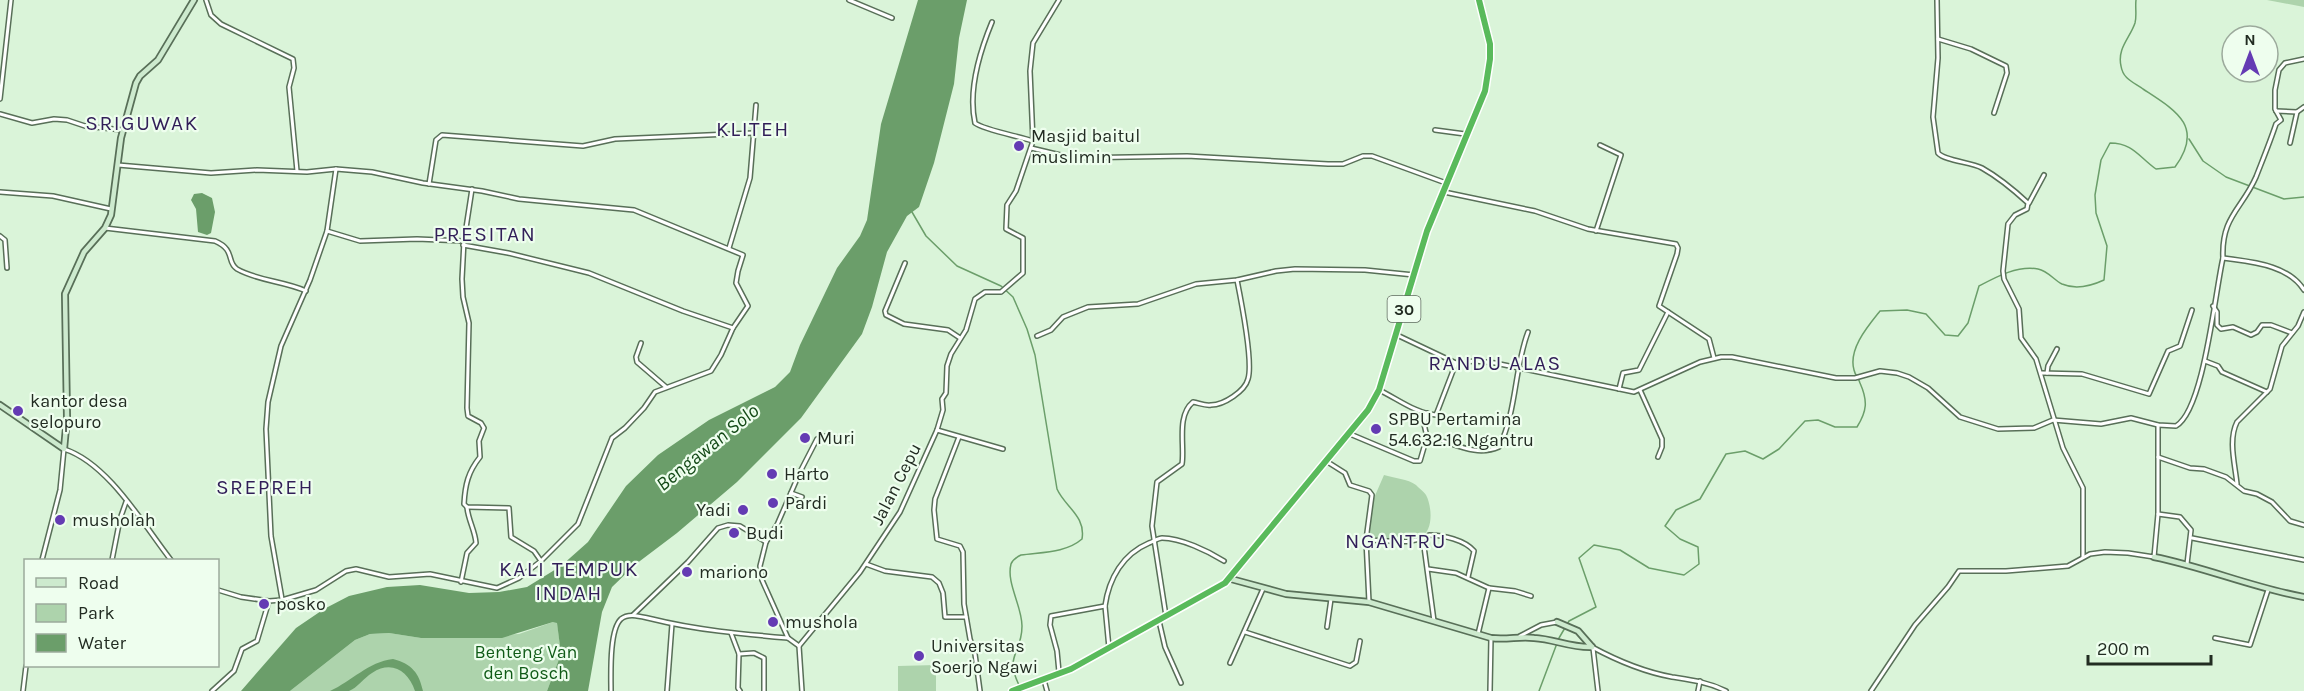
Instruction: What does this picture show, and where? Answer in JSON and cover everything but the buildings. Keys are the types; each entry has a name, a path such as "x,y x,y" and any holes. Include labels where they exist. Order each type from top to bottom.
{"highway":[{"name":"30","path":"1012,691 1059,674 1206,595 1231,579 1368,410 1379,390 1427,231 1485,91 1490,44 1479,0"}],"street":[{"path":"0,99 11,0"},
{"path":"43,559 60,490 67,417 65,294 84,252 105,228 113,210 123,130 131,108 136,83 140,76 158,60 194,0"},
{"path":"206,0 211,15 221,24 293,59 294,68 289,87 297,171"},
{"path":"849,0 892,18"},
{"path":"1059,0 1052,15 1036,37 1032,49 1030,79 1033,141 1031,148 1060,156 1093,159 1187,156 1343,164 1363,156 1372,156 1446,183"},
{"path":"1936,0 1938,58 1933,117 1938,154 1984,169 2028,203"},
{"path":"992,22 982,47 974,95 975,123 985,128 1033,141"},
{"path":"1938,39 1971,49 2006,66 2007,73 1994,113"},
{"path":"1397,335 1456,363 1482,361 1634,392 1687,366 1714,358 1732,357 1836,378 1855,378 1880,370 1909,377 1928,388 1959,417 1998,429 2029,429 2053,420 2101,424 2131,418 2158,425 2176,426 2182,421 2196,394 2205,361 2223,258 2225,229 2267,153 2276,124 2282,120 2276,111 2275,90 2279,70 2285,63 2304,59"},
{"path":"729,248 750,178 756,105"},
{"path":"2276,111 2297,111 2304,107"},
{"path":"2290,143 2297,111"},
{"path":"0,114 32,123 54,119 67,120 85,126 123,130"},
{"path":"1435,130 1466,134"},
{"path":"429,184 436,140 442,135 583,146 615,139 753,133"},
{"path":"1596,231 1621,155 1600,145"},
{"name":"Jalan Cepu","path":"799,646 866,564 903,506 937,430 943,410 942,401 946,393 947,366 951,354 966,330 976,297 987,291 1001,292 1023,273 1023,240 1022,237 1005,229 1006,207 1016,191 1031,148"},
{"path":"118,165 201,172 336,169 372,172 429,184 472,189 529,200 634,210 743,254 736,283 748,304 743,316 733,328 716,364 711,371 652,394 644,408 612,438 578,524 541,561 519,578 497,588 430,574 389,576 351,569 316,590 282,600 268,601 241,597 219,590"},
{"path":"282,600 271,536 266,416 276,361 306,291 327,231 336,169"},
{"path":"2044,175 2027,209 2015,215 2008,224 2003,270 2004,279 2019,309 2021,338 2036,358 2042,373 2053,420 2084,494 2083,557"},
{"path":"461,582 467,553 476,543 475,532 468,518 468,507 464,502 471,469 480,458 480,441 484,428 482,423 470,417 467,412 469,322 462,291 464,243 472,189"},
{"path":"0,192 53,196 113,210"},
{"path":"1442,192 1535,211 1596,231 1657,240 1677,246 1673,269 1659,306 1709,339 1714,358"},
{"path":"105,228 215,241 226,248 232,263 238,269 306,291"},
{"path":"327,231 360,241 417,238 464,243 589,273 683,311 733,328"},
{"path":"0,236 6,243 7,268"},
{"path":"2223,258 2289,273 2304,290"},
{"path":"905,263 885,311 886,315 904,324 948,330 960,338"},
{"path":"1037,336 1051,330 1064,317 1088,307 1131,305 1187,285 1237,280 1295,269 1378,270 1414,275"},
{"path":"1166,616 1152,517 1157,482 1182,464 1182,430 1188,406 1193,402 1211,405 1221,403 1241,391 1248,379 1249,364 1237,280"},
{"path":"2213,306 2217,312 2217,325 2221,329 2233,327 2251,335 2257,332 2262,325 2267,324 2292,333"},
{"path":"2042,373 2082,374 2149,394 2168,351 2178,348 2181,344 2192,310"},
{"path":"1619,389 1623,373 1639,370 1668,312"},
{"path":"2237,484 2234,453 2235,427 2267,393 2272,384 2282,346 2298,326 2304,312"},
{"path":"1427,437 1465,449 1497,448 1503,440 1511,412 1518,368 1528,332"},
{"path":"640,344 636,357 637,362 667,387"},
{"path":"2048,373 2048,366 2057,349"},
{"path":"2205,361 2218,366 2222,372 2267,393"},
{"path":"1379,390 1395,397 1400,403 1434,416 1438,414 1456,363"},
{"path":"1640,390 1662,439 1658,457"},
{"path":"0,405 64,449 98,468 169,559"},
{"path":"1349,433 1418,462 1423,457 1427,437 1424,424 1427,413"},
{"path":"2154,557 2158,514 2158,425"},
{"path":"937,430 1003,449"},
{"path":"795,691 802,691 799,646 788,638 762,580 760,566 766,542 777,525 808,454 819,437 852,440"},
{"path":"959,437 935,499 934,510 938,540 951,542 962,549 966,617 975,654 980,691"},
{"path":"2158,457 2226,477 2244,491 2257,494 2272,502 2290,521 2304,525"},
{"path":"1326,461 1345,473 1350,485 1371,494 1366,540 1369,602"},
{"path":"791,493 802,497"},
{"path":"112,559 120,519 126,502"},
{"path":"468,507 509,508 511,538 528,546 541,561"},
{"path":"2158,514 2180,517 2191,530 2192,538 2187,564"},
{"path":"611,691 612,653 616,628 621,619 633,615 682,568 718,528 728,525 740,526 766,542"},
{"path":"1366,540 1405,542 1434,535 1458,541 1473,548 1474,551 1468,577"},
{"path":"1109,648 1105,606 1107,589 1125,559 1137,548 1163,538 1203,548 1224,561"},
{"path":"2192,538 2304,560"},
{"path":"1424,539 1434,622"},
{"path":"1870,691 1921,617 1959,571 2006,571 2068,566 2083,557 2105,552 2127,553 2187,564 2268,590 2304,597"},
{"path":"866,564 885,571 932,577 939,583 945,617 966,617"},
{"path":"1428,569 1468,577 1489,588 1515,591 1531,596"},
{"path":"1231,579 1263,589 1306,597 1332,597 1369,602 1491,638 1508,640 1540,638 1573,646 1592,647 1650,670 1672,677 1700,681 1726,691"},
{"path":"1478,634 1489,588"},
{"path":"1230,663 1263,589"},
{"path":"2215,638 2250,645 2268,590"},
{"path":"1327,627 1332,597"},
{"path":"212,691 234,671 242,649 257,641 268,601"},
{"path":"1059,674 1057,651 1050,626 1051,616 1105,606"},
{"path":"633,615 672,624 731,633 788,638"},
{"path":"1159,620 1165,647 1181,683"},
{"path":"1517,638 1533,628 1557,622 1581,633 1592,647 1598,691"},
{"path":"667,691 672,624"},
{"path":"1245,632 1350,666 1356,662 1360,640"},
{"path":"731,633 739,654 738,688 740,691"},
{"path":"1490,691 1491,638"},
{"path":"739,654 754,653 764,658 764,691"},
{"path":"23,691 26,667"},
{"path":"1044,680 1047,691"},
{"path":"1698,691 1700,681"}],"green space":[{"path":"2267,0 2304,0 2304,7"},
{"path":"1384,475 1413,483 1426,495 1430,506 1430,524 1425,534 1408,539 1368,538 1374,498"},
{"name":"Benteng Van den Bosch","path":"557,622 561,654 547,691 290,691 355,640 370,634 389,633 421,638 519,634"},
{"path":"936,665 936,691 898,691 898,666"}],"water":[{"name":"Bengawan Solo","path":"918,0 967,0 959,38 954,84 934,163 919,207 907,216 887,252 862,334 801,418 737,482 636,564 612,587 602,612 588,691 547,691 561,654 557,623 553,622 502,638 421,638 389,633 370,634 355,640 290,691 241,691 296,628 349,596 387,587 420,585 469,593 499,592 527,587 561,566 588,542 626,486 658,455 709,420 775,387 790,372 800,345 837,268 860,236 867,220 881,124"},
{"path":"202,193 212,198 215,212 211,233 207,235 198,232 196,209 191,200 194,194"},
{"path":"393,659 414,670 423,691 415,691 404,673 393,668 386,668 372,673 349,691 330,691 368,668"}],"waterway":[{"path":"1539,691 1559,638 1569,621 1596,607 1579,558 1594,545 1620,550 1649,568 1684,575 1699,564 1698,547 1680,539 1665,526 1676,510 1700,499 1726,454 1745,451 1763,459 1779,449 1805,421 1818,420 1835,427 1857,427 1863,416 1865,401 1863,389 1854,370 1854,354 1860,338 1880,311 1907,310 1926,314 1945,335 1958,336 1968,323 1979,286 2007,273 2030,268 2038,269 2062,284 2073,287 2104,280 2107,246 2096,213 2095,195 2101,160 2110,143 2130,148 2156,169 2175,167 2184,153 2187,140 2182,120 2175,112 2129,80 2122,70 2121,54 2135,23 2136,0"},
{"path":"2189,139 2203,161 2226,177 2284,199 2304,197"},
{"path":"912,212 926,236 957,266 1001,286 1013,297 1035,355 1057,489 1081,524 1082,539 1076,544 1053,551 1021,555 1011,564 1012,587 1022,626 1013,661 1019,685"}],"place":[{"name":"Masjid baitul muslimin","path":"1019,146"},
{"name":"kantor desa selopuro","path":"18,411"},
{"name":"SPBU Pertamina 54.632.16 Ngantru","path":"1376,429"},
{"name":"Muri","path":"805,438"},
{"name":"Harto","path":"772,474"},
{"name":"Pardi","path":"773,503"},
{"name":"Yadi","path":"743,510"},
{"name":"musholah","path":"60,520"},
{"name":"Budi","path":"734,533"},
{"name":"mariono","path":"687,572"},
{"name":"posko","path":"264,604"},
{"name":"mushola","path":"773,622"},
{"name":"Universitas Soerjo Ngawi","path":"919,656"}],"district":[{"name":"SRIGUWAK","path":"142,123"},
{"name":"KLITEH","path":"753,129"},
{"name":"PRESITAN","path":"485,234"},
{"name":"RANDU ALAS","path":"1495,363"},
{"name":"SREPREH","path":"265,487"},
{"name":"NGANTRU","path":"1396,541"},
{"name":"KALI TEMPUK INDAH","path":"569,581"}]}
